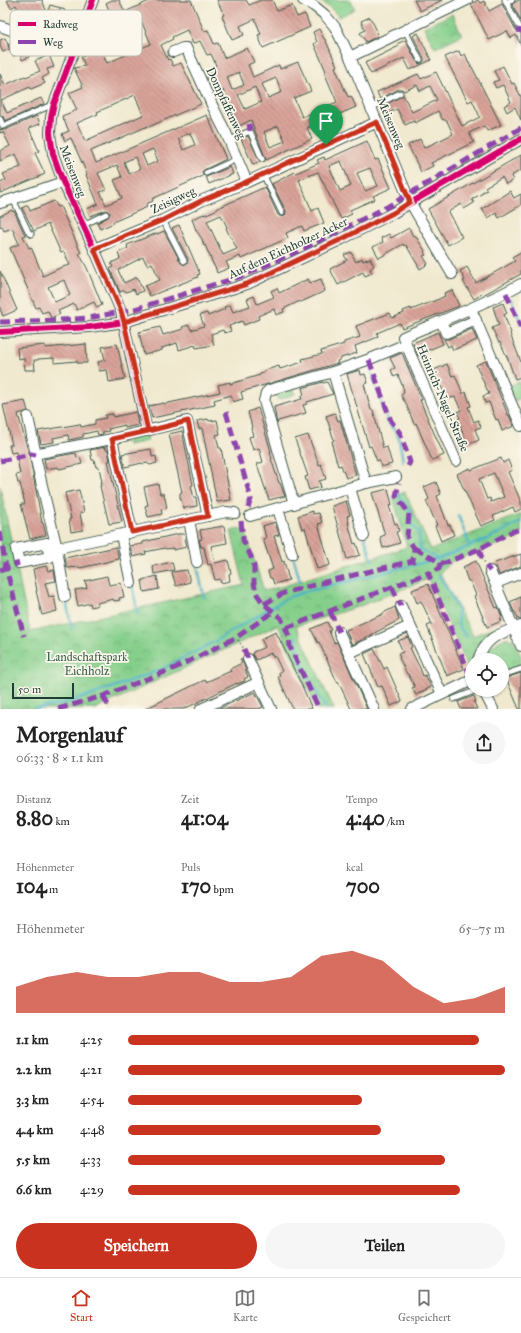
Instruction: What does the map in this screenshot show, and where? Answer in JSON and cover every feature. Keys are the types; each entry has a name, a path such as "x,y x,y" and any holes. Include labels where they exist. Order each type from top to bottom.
{"street":[{"name":"Meisenweg","path":"89,10 93,0"},
{"name":"Meisenweg","path":"303,0 314,6 325,15 335,27 350,57 410,202 452,274"},
{"path":"350,57 467,0"},
{"path":"0,26 10,30"},
{"name":"Dompfaffenweg","path":"173,52 186,48 230,140 246,182"},
{"name":"Meisenweg","path":"71,56 54,104 51,117 50,142 63,182 121,311 148,431"},
{"name":"Zeisigweg","path":"94,249 163,220 203,200 377,122"},
{"name":"Auf dem Eichholzer Acker","path":"0,332 90,327 124,322 247,284 393,213 521,140"},
{"path":"0,203 63,182"},
{"name":"Heinrich-Nagel-Straße","path":"456,461 403,337 472,308 521,284"},
{"path":"472,308 521,426"},
{"path":"441,321 446,333 476,320"},
{"name":"Heinrich-Nagel-Straße","path":"294,504 265,406 264,401 266,393 272,389 369,360 406,344"},
{"path":"333,372 366,483"},
{"path":"28,417 52,549 65,597"},
{"path":"36,455 188,421 208,516"},
{"path":"112,439 132,532"},
{"path":"250,516 366,483 396,477"},
{"path":"350,488 364,536"},
{"path":"278,509 292,554"},
{"path":"52,549 226,512 235,512"},
{"path":"188,520 197,562"},
{"path":"121,535 132,582"},
{"path":"488,568 517,627 521,646"},
{"path":"496,584 521,573"},
{"path":"401,606 442,694"},
{"path":"349,653 410,626"},
{"path":"482,653 492,638 517,627"},
{"path":"339,632 374,709"},
{"path":"248,659 271,709"},
{"path":"201,709 259,682"},
{"path":"412,709 465,683"},
{"path":"487,697 493,709"}],"lane":[{"path":"512,0 505,2 520,28"},
{"path":"405,30 420,60"},
{"path":"371,108 400,93"},
{"path":"0,119 4,126 54,104"},
{"path":"230,140 250,131 262,159"},
{"path":"206,174 237,159"},
{"path":"263,174 282,213"},
{"path":"14,199 29,233 31,234"},
{"path":"83,225 106,214"},
{"path":"163,220 184,261"},
{"path":"509,673 521,669"},
{"path":"454,699 465,695"}],"path":[{"path":"482,558 488,568"},
{"path":"238,640 244,650"},
{"path":"108,705 109,709"}],"green space":[{"path":"319,0 350,0 355,9 339,17 333,10"},
{"path":"452,14 462,35 435,48 424,27"},
{"path":"519,382 521,386 521,398 514,401 508,386"},
{"path":"293,386 295,394 278,400 275,392"},
{"path":"146,433 148,441 128,445 126,437"},
{"name":"Landschaftspark Eichholz","path":"0,486 30,632 244,585 231,531 244,528 264,591 407,547 393,497 405,492 431,550 521,514 521,536 450,562 440,573 473,636 498,626 499,629 486,636 481,641 475,653 465,653 465,663 428,579 360,606 296,626 334,709 317,709 278,625 95,709 0,709"},
{"path":"508,637 509,640 513,638 521,656 521,665 509,671 509,653 487,653 490,648"}],"building":[{"path":"7,0 42,0 46,10 18,10 16,5 11,8"},
{"path":"112,0 119,0 124,10 109,10 106,3"},
{"path":"151,0 191,0 204,31 208,30 214,44 218,43 224,58 247,48 254,62 248,65 253,77 279,65 280,69 298,62 311,91 294,98 302,117 337,102 324,72 326,71 314,44 317,42 313,32 319,29 337,66 335,67 348,97 351,96 356,107 307,128 312,139 266,160 251,120 239,126 223,90 215,94 206,73 211,71 210,68 216,65 211,54 207,55 200,41 193,44 187,30 172,37 173,39 161,45 168,60 170,59 173,66 181,63 201,104 91,151 96,163 207,115 226,159 204,170 202,172 203,176 152,199 153,201 146,204 147,207 100,229 97,223 108,217 110,213 106,210 90,216 87,209 98,204 71,138 65,141 62,134 69,131 62,116 77,110 69,93 83,87 74,68 85,66 81,57 104,56 107,63 123,56 142,56 142,48 151,44 142,23 142,10 129,10","holes":["239,72 244,85 232,90 227,77","276,78 282,92 268,98 262,84","255,87 261,102 245,109 238,95","135,95 143,115 85,141 77,123 98,114 97,112","278,126 285,141 270,147 264,132","190,133 195,145 183,150 178,138","153,149 158,161 147,166 142,154","135,157 140,169 129,174 124,162","117,165 122,177 114,180 122,198 106,205 100,192 106,190 98,173"]},
{"path":"217,0 246,0 249,5 261,0 272,0 277,11 292,5 297,17 305,14 310,27 263,48 258,35 261,34 255,19 240,26 244,35 232,40 222,16 224,15"},
{"path":"414,0 442,0 420,11"},
{"path":"478,0 480,3 484,1 489,11 502,4 516,30 521,32 521,45 516,35 511,38 507,31 489,40 471,4"},
{"path":"521,0 521,21 512,4"},
{"path":"50,5 61,8 59,10 48,10"},
{"path":"370,17 378,36 366,42 360,33 365,30 361,21"},
{"path":"418,33 431,60 410,70 404,58 371,74 365,63 399,46 397,44 405,40 417,62 419,64 422,63 424,58 413,36"},
{"path":"5,38 10,49 3,52 0,46 0,40"},
{"path":"459,51 461,56 465,54 501,125 487,131 484,126 469,133 474,142 431,163 433,166 421,172 408,145 420,139 424,148 453,134 447,121 442,119 438,111 415,123 414,121 405,125 397,109 384,115 381,109 403,95 412,112 437,100 430,86 420,91 417,85 404,91 399,89 380,99 377,92 418,74 421,79 436,72 462,126 480,117 472,100 468,102 445,57"},
{"path":"21,56 29,56 29,57 22,60"},
{"path":"49,56 54,67 47,69 49,74 42,78 45,83 31,89 30,87 1,100 7,113 41,98 44,104 5,121 3,116 0,115 0,74 5,85 40,71 35,61"},
{"path":"503,66 512,84 514,83 521,97 521,120 515,107 507,112 504,106 511,102 503,85 496,88 493,82 499,80 494,71"},
{"path":"37,116 40,124 29,128 39,151 35,153 45,174 0,193 0,183 6,180 3,174 21,167 16,154 0,161 0,151 10,146 3,132 0,133 0,129 5,130"},
{"path":"248,136 260,162 253,165 241,139"},
{"path":"367,141 375,160 378,159 391,188 373,196 375,199 350,210 352,214 341,219 318,172 299,180 312,211 318,208 324,223 304,231 302,226 286,233 288,238 241,259 240,256 226,262 229,268 217,273 192,219 218,209 265,187 278,215 283,217 286,211 272,184 295,172 296,173 319,163 317,160 324,157 325,160","holes":["341,161 351,186 340,191 329,166","370,168 378,186 365,191 357,173","221,215 230,237 237,249 223,255 207,221"]},
{"path":"521,155 521,170 511,176 513,180 506,184 502,177 485,187 487,190 472,199 474,203 464,209 461,204 448,212 462,237 448,245 428,209"},
{"path":"230,167 233,174 209,184 206,177"},
{"path":"510,191 514,198 521,194 521,205 499,218 496,213 488,218 482,209"},
{"path":"54,201 58,207 60,206 102,305 97,308 94,302 77,310 74,304 58,311 60,314 51,318 48,311 42,313 39,307 36,308 10,248 19,244 12,228 4,231 2,226 0,227 0,216 12,210 13,212 14,211 25,235 23,236 29,248 31,247 43,276 70,265 64,252 61,253 48,224 34,231 22,208 28,205 30,211","holes":["64,280 70,295 55,302 48,287"]},
{"path":"179,225 200,274 197,275 198,277 150,296 145,286 160,280 152,263 147,265 143,257 118,270 124,283 137,277 143,291 136,294 134,289 126,292 124,290 120,292 110,269 113,267 111,263 120,259 118,253 128,248 127,245 164,231 181,263 184,265 187,263 188,259 172,228"},
{"path":"409,228 413,236 415,235 425,251 424,252 426,255 423,256 428,264 420,269 406,245 404,246 403,244 379,258 373,247 383,242 381,238 389,234 391,238"},
{"path":"351,252 356,262 362,258 363,261 370,258 374,266 370,269 372,273 365,276 363,272 338,285 330,269 347,260 344,255"},
{"path":"521,252 521,274 474,299 463,281 465,280 460,271 467,267 476,283 515,261 512,257"},
{"path":"0,271 17,310 3,316 0,309"},
{"path":"308,279 310,283 321,279 325,291 283,309 284,312 276,315 274,309 258,316 259,319 244,325 242,321 229,326 231,331 225,333 223,330 211,334 214,345 196,348 195,345 179,350 177,343 162,348 162,350 144,355 139,332 160,327 163,335 183,329 182,327 189,325 191,330 204,326 200,315 207,313 208,316 225,309 224,307 230,305 233,312 250,306 247,299 254,296 257,304 274,297 271,291 277,288 279,293"},
{"path":"452,290 459,306 402,328 400,323 377,333 378,337 355,346 357,353 341,358 337,361 338,363 241,392 243,399 233,402 231,395 214,400 215,405 152,418 149,406 220,392 218,385 230,382 230,384 260,375 264,373 263,371 279,366 280,369 303,362 302,359 322,354 321,351 360,337 356,326 390,313 392,318 404,313 403,311 411,308 411,310 439,299 445,296 444,293"},
{"path":"503,303 507,313 504,315 521,362 521,377 515,379 508,359 492,328 499,325 493,307"},
{"path":"472,329 477,340 453,350 451,345 448,347 444,339 449,339"},
{"path":"438,332 443,344 418,356 413,343"},
{"path":"86,344 87,363 77,363 77,361 54,363 54,358 38,359 34,360 35,370 25,370 24,358 18,359 17,348 45,345 45,348"},
{"path":"117,344 125,379 109,382 107,370 99,371 98,362 105,360 102,347"},
{"path":"402,353 422,400 420,400 444,455 432,460 416,423 414,424 401,395 404,393 404,390 398,375 394,377 391,370 395,368 390,358"},
{"path":"486,361 514,426 502,431 498,419 496,420 489,402 485,403 483,396 489,394 476,365"},
{"path":"447,364 452,376 455,375 463,394 466,392 471,406 468,407 474,422 478,420 481,427 475,429 479,440 467,445 458,419 460,418 457,412 461,410 455,397 447,399 434,370"},
{"path":"360,370 361,375 365,374 368,383 364,384 371,410 373,410 383,448 387,447 392,464 381,467 379,460 377,461 371,446 369,447 347,374"},
{"path":"327,382 333,394 307,402 307,404 303,405 306,413 278,421 277,424 274,407 302,399 301,396 304,395 302,388"},
{"path":"25,401 28,411 18,414 30,458 42,523 46,535 30,539 21,504 25,504 20,483 18,483 16,475 20,474 16,452 11,453 9,445 12,445 3,405"},
{"path":"258,408 271,452 271,459 285,496 269,500 257,464 263,462 259,448 253,450 249,437 253,436 248,412"},
{"path":"136,412 138,425 125,428 125,425 108,429 109,431 98,435 97,431 83,434 83,437 69,440 68,435 53,438 54,442 41,444 38,431 80,424 81,427 95,424 95,420 106,418 105,415 113,414 113,417"},
{"path":"335,413 338,421 340,420 356,475 346,478 341,465 338,466 332,445 332,441 334,440 326,416"},
{"path":"208,419 209,421 217,420 220,434 216,435 219,448 221,448 231,500 217,502 202,428 199,429 197,421"},
{"path":"182,431 193,485 191,486 194,498 196,497 197,506 184,508 180,497 180,493 182,492 169,434"},
{"path":"308,435 326,479 319,481 321,487 309,490 305,477 308,476 295,439"},
{"path":"105,447 106,450 108,450 110,461 108,461 122,522 109,524 100,486 100,482 102,482 99,467 96,467 94,460 92,460 90,450"},
{"path":"151,449 152,457 156,456 157,463 150,465 147,463 142,463 125,467 122,454"},
{"path":"76,453 77,458 80,457 82,464 59,469 58,467 46,469 44,459"},
{"path":"501,458 503,463 508,460 512,470 508,472 521,502 521,509 515,512 513,507 493,516 495,520 481,526 457,474 470,468 471,470","holes":["494,473 504,497 491,502 490,498 487,499 479,479"]},
{"path":"436,482 441,494 437,496 448,525 450,525 454,535 441,541 435,526 437,525 426,501 429,499 424,487"},
{"path":"158,484 160,494 164,494 167,508 161,509 162,514 148,517 145,506 148,505 144,487"},
{"path":"388,489 392,505 389,506 395,524 397,523 399,531 396,532 400,543 383,548 380,537 385,535 372,493"},
{"path":"79,490 84,512 80,513 83,530 71,532 69,519 71,519 65,493"},
{"path":"346,501 350,515 347,516 348,523 354,544 356,543 360,555 347,559 332,506"},
{"path":"313,511 313,514 319,513 322,523 318,524 330,565 317,569 305,528 302,529 298,516"},
{"path":"275,522 279,535 274,536 282,562 284,561 289,580 274,584 268,571 273,569 263,539 266,538 263,526"},
{"path":"224,526 227,543 211,546 215,563 228,560 231,573 229,574 230,581 221,583 220,579 215,580 211,564 208,565 204,547 201,547 199,540 202,539 200,530"},
{"path":"184,534 187,547 173,550 173,548 165,548 145,552 146,554 133,557 130,546 143,544 143,542"},
{"path":"116,547 119,559 80,568 67,568 65,558"},
{"path":"521,554 521,566 499,575 495,563"},
{"path":"476,561 496,608 498,607 502,617 500,618 502,621 487,627 474,596 476,595 470,581 468,581 463,567"},
{"path":"172,562 174,570 154,574 153,566"},
{"path":"46,566 48,571 54,570 56,581 45,583 49,597 54,596 57,611 42,615 36,591 33,569"},
{"path":"187,570 190,582 176,586 172,572"},
{"path":"107,576 109,585 121,583 124,597 119,598 120,600 114,601 113,599 97,603 98,605 91,607 90,603 78,606 75,590 87,588 85,581"},
{"path":"157,576 159,589 144,592 142,580"},
{"path":"428,584 464,669 447,676 427,626 432,624 421,601 417,603 412,590"},
{"path":"521,597 521,620 519,620 510,602"},
{"path":"395,607 399,620 352,645 346,630 383,614"},
{"path":"327,622 331,630 329,631 334,643 337,642 367,709 351,709 319,642 318,643 311,629"},
{"path":"276,632 312,709 293,709 278,677 280,676 279,672 282,671 275,656 273,657 271,653 256,660 252,654 253,652 265,647 261,639"},
{"path":"408,637 412,647 410,648 423,676 425,675 431,687 416,695 412,688 415,687 398,654 403,652 398,641"},
{"path":"374,649 384,669 387,667 402,701 391,706 382,686 378,687 364,654"},
{"path":"240,659 242,659 248,677 244,679 245,681 237,683 184,709 145,709 205,680 206,682 231,671 230,669 242,663"},
{"path":"521,673 521,709 519,709 509,685 509,677"},
{"path":"255,692 263,707 259,709 218,709"},
{"path":"474,697 476,701 474,702 477,709 461,709 458,702"}],"waterway":[{"path":"511,299 521,323"},
{"path":"371,371 388,422 397,434 403,461"},
{"path":"34,709 61,704 92,695 162,669 212,643 289,597 438,559 420,549 419,533 411,524 412,513 399,494"},
{"path":"458,515 470,546"},
{"path":"438,559 487,539 521,522"},
{"path":"365,538 372,560"},
{"path":"293,556 300,581"},
{"path":"197,565 204,597"},
{"path":"439,575 457,607 459,627 467,637"},
{"path":"132,585 138,614"},
{"path":"66,600 72,629"},
{"path":"296,637 299,656 311,683 326,709"}],"marked path":[{"path":"519,33 520,28"},
{"path":"249,124 250,131"},
{"path":"0,322 89,318 135,309 242,276 302,249 387,207 521,128"},
{"path":"506,293 521,328"},
{"path":"369,360 391,421 400,433 410,462 406,470"},
{"path":"226,412 251,499 248,508"},
{"path":"0,461 31,454 36,455"},
{"path":"264,604 284,593 413,561 414,548 407,537 409,513 396,496 399,483"},
{"path":"241,521 243,540 254,567 254,583 256,593 264,604 281,618 289,636 290,647 319,709"},
{"path":"414,548 441,563 445,563 479,549 511,532 521,529"},
{"path":"0,532 6,568 24,636"},
{"path":"479,549 482,558"},
{"path":"0,570 19,563"},
{"path":"441,563 439,569 428,573 465,663"},
{"path":"486,566 490,571"},
{"path":"286,628 428,573"},
{"path":"392,587 401,606"},
{"path":"330,611 339,632"},
{"path":"58,709 103,696 175,668 237,637 273,612"},
{"path":"244,649 248,659"},
{"path":"103,696 108,705"}],"cycle path":[{"path":"89,10 93,0"},
{"path":"72,56 54,104 51,117 50,133 53,154 63,182 121,311 147,431"},
{"path":"0,332 90,327 124,322 247,284 393,213 521,139"}],"route":[{"path":"326,145 203,200 163,220 94,249 121,311 148,431 112,439 132,532 208,516 188,421 148,431 124,322 247,284 342,239 393,213 410,202 377,122 326,145"}]}
